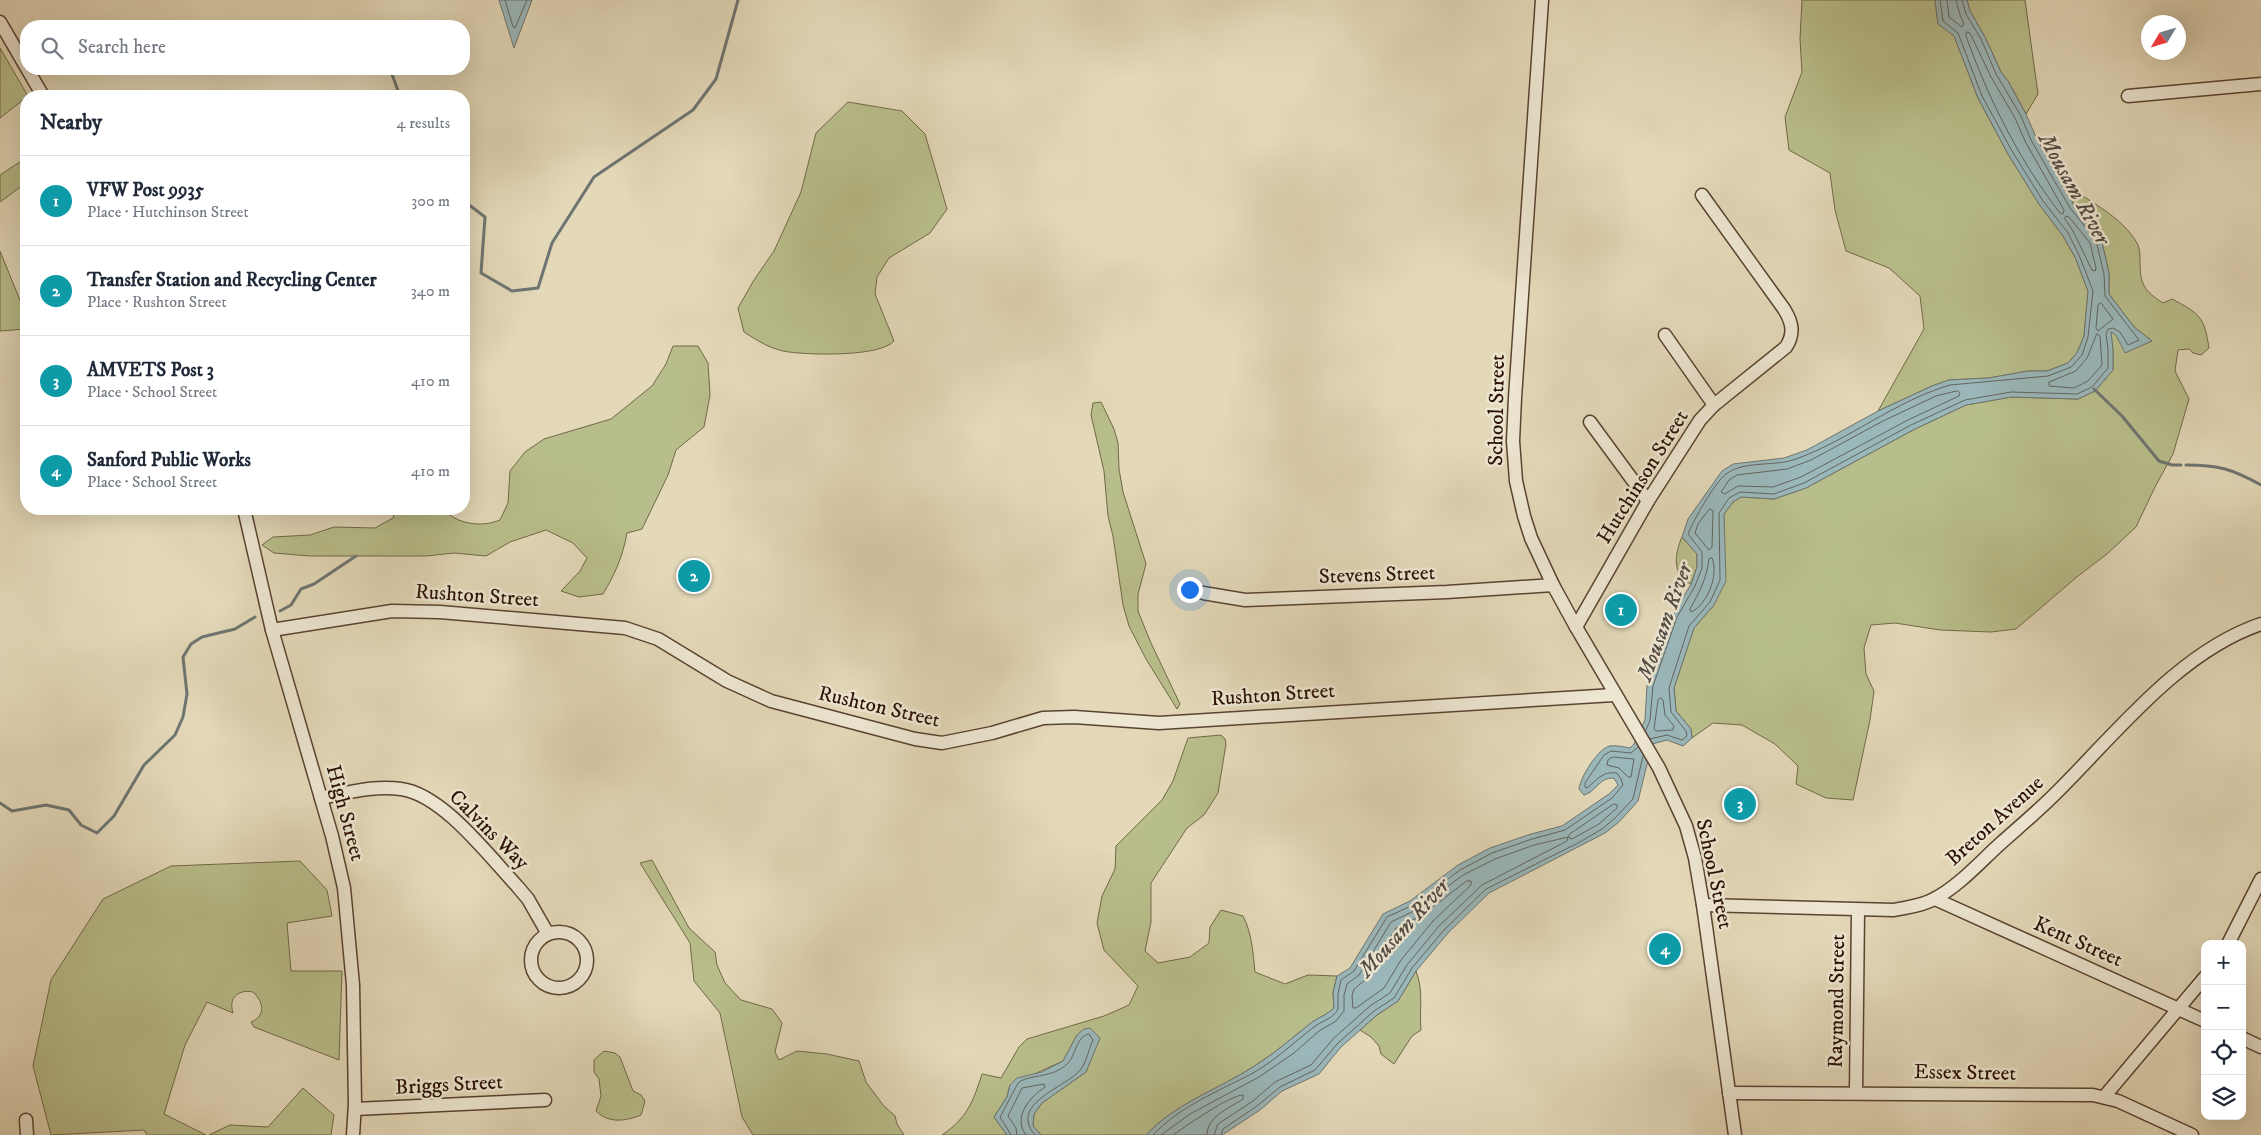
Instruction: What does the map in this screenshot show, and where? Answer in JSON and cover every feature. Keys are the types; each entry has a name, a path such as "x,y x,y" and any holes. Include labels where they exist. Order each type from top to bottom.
{"street":[{"name":"School Street","path":"1542,0 1513,441 1516,481 1524,516 1540,558 1553,585 1614,695 1673,794 1686,826 1695,858 1736,1135"},
{"path":"0,22 20,56"},
{"path":"31,75 40,90"},
{"path":"2128,96 2261,84"},
{"name":"Hutchinson Street","path":"1576,628 1648,501 1684,444 1714,404 1786,347 1793,332 1784,309 1702,195"},
{"path":"1666,334 1714,404"},
{"path":"1590,422 1648,501"},
{"name":"High Street","path":"245,515 272,630 340,869 348,918 353,985 355,1109 353,1135"},
{"name":"Stevens Street","path":"1203,593 1245,600 1447,592 1553,585"},
{"name":"Rushton Street","path":"272,630 348,617 407,611 625,628 658,639 735,685 771,701 906,737 942,743 992,733 1043,718 1074,717 1159,723 1455,703 1614,695"},
{"name":"Breton Avenue","path":"1702,905 1894,910 1917,906 1935,899 1967,874 2054,795 2150,696 2197,659 2224,641 2261,624"},
{"name":"Calvins Way","path":"321,798 386,788 414,792 428,798 448,814 518,886 528,898 548,934"},
{"path":"2230,940 2261,879"},
{"name":"Kent Street","path":"1935,899 2201,1019"},
{"name":"Raymond Street","path":"1856,1093 1858,910"},
{"path":"556,932 573,936 580,941 586,952 586,969 580,979 570,986 559,988 548,986 535,974 531,963 532,951 538,941 548,934 556,932"},
{"path":"2104,1097 2201,982"},
{"path":"2246,1040 2261,1047"},
{"name":"Essex Street","path":"1730,1092 2079,1094 2118,1101 2192,1135"},
{"name":"Briggs Street","path":"355,1109 546,1100"},
{"path":"26,1120 27,1135"}],"green space":[{"path":"1802,0 1935,0 1938,24 1954,35 1978,98 2008,154 2075,257 2088,291 2084,336 2077,353 2068,363 2047,371 2028,371 1989,378 1949,380 1878,411 1924,329 1920,296 1889,268 1846,251 1835,210 1830,173 1789,150 1785,117 1802,72 1800,39"},
{"path":"1967,0 2025,0 2038,94 2026,114 2001,72 1985,37 1970,11"},
{"path":"0,48 24,90 20,90 20,102 0,118"},
{"path":"848,102 902,111 925,134 947,209 930,233 889,258 877,277 875,294 894,341 875,350 844,354 799,353 777,349 760,342 744,332 738,308 774,251 801,192 816,133"},
{"path":"20,162 20,187 0,202 0,175"},
{"path":"2061,182 2122,224 2138,245 2141,276 2147,291 2163,303 2172,299 2189,308 2199,317 2207,337 2209,348 2201,355 2193,353 2189,349 2178,350 2175,371 2189,399 2173,454 2136,527 2107,554 2016,629 1991,632 1940,630 1895,623 1871,625 1864,648 1866,674 1874,691 1870,720 1853,800 1826,798 1796,784 1798,766 1775,744 1742,725 1713,723 1692,738 1691,729 1676,711 1674,688 1694,628 1714,605 1725,563 1723,550 1724,514 1733,502 1741,497 1774,499 1806,488 1913,430 1966,405 2011,397 2078,399 2095,391 2113,370 2113,349 2110,331 2139,346 2152,341 2134,327 2109,294 2109,273 2101,238 2074,205"},
{"path":"0,251 20,300 20,329 0,331"},
{"path":"673,346 698,346 708,363 710,395 704,427 676,450 668,475 642,529 627,533 618,565 603,594 579,597 561,591 580,571 587,558 573,543 546,530 510,542 486,556 454,553 426,556 310,556 274,553 262,545 273,537 310,535 334,527 375,528 393,518 394,515 450,515 462,521 477,524 500,520 508,503 510,471 525,452 544,439 611,419 652,386 666,364"},
{"path":"1101,402 1114,429 1118,443 1119,469 1123,492 1146,564 1138,594 1138,611 1180,704 1177,709 1146,659 1129,626 1123,605 1113,536 1108,516 1104,471 1091,415 1093,403"},
{"path":"1682,537 1697,554 1697,567 1691,584 1680,575 1676,563"},
{"path":"1221,735 1225,739 1226,744 1218,793 1204,815 1187,828 1151,883 1151,922 1145,951 1158,963 1190,957 1209,943 1210,927 1221,910 1243,916 1253,950 1255,972 1285,984 1308,975 1337,976 1333,993 1334,1008 1311,1023 1261,1062 1170,1114 1146,1135 1041,1135 1033,1126 1034,1114 1042,1103 1086,1072 1092,1055 1077,1035 1063,1061 1010,1085 1007,1097 994,1117 1007,1135 942,1135 958,1122 968,1109 982,1074 1001,1078 1019,1047 1027,1039 1104,1016 1129,1005 1138,986 1104,950 1097,923 1102,896 1115,869 1116,846 1162,800 1173,781 1188,738"},
{"path":"652,860 689,928 715,952 717,965 725,983 741,1000 772,1009 782,1023 775,1052 779,1060 797,1051 827,1054 859,1061 866,1082 883,1105 895,1116 897,1124 904,1135 753,1135 742,1117 720,1013 694,981 690,943 640,863"},
{"path":"300,861 327,890 332,916 287,923 291,971 342,971 339,1060 254,1027 251,1022 261,1013 261,1004 253,992 239,993 233,999 233,1013 207,1002 185,1045 164,1114 206,1135 147,1135 144,1130 51,1135 33,1066 51,980 103,899 171,866"},
{"path":"1416,971 1421,993 1421,1030 1412,1036 1394,1064 1381,1054 1379,1046 1371,1037 1360,1030 1377,1015 1398,1001"},
{"path":"604,1051 615,1053 620,1057 633,1091 641,1095 645,1101 641,1115 629,1119 612,1120 596,1111 601,1096 599,1079 594,1072 594,1060"},
{"path":"303,1088 334,1115 331,1135 209,1135 230,1125 268,1127"}],"water":[{"path":"499,0 532,0 514,48"},
{"name":"Mousam River","path":"1935,0 1967,0 1970,11 1985,37 2001,72 2008,81 2036,137 2074,205 2101,238 2109,273 2109,294 2134,327 2152,341 2125,353 2116,335 2111,332 2113,370 2095,391 2078,399 2011,397 1966,405 1913,430 1806,488 1774,499 1741,497 1733,502 1724,514 1726,581 1714,605 1694,628 1674,688 1676,711 1691,729 1692,738 1683,746 1667,740 1652,744 1638,801 1619,822 1605,833 1489,893 1448,933 1416,971 1398,1001 1377,1015 1341,1047 1319,1074 1282,1091 1260,1110 1222,1135 1146,1135 1170,1114 1261,1062 1311,1023 1334,1008 1333,993 1337,976 1350,968 1383,914 1410,901 1458,865 1490,848 1562,826 1609,794 1618,785 1614,778 1609,778 1584,795 1579,789 1586,771 1600,752 1610,746 1630,748 1634,744 1645,720 1647,685 1673,615 1691,584 1697,567 1697,554 1682,537 1688,519 1722,471 1733,464 1784,458 1807,450 1878,411 1949,380 1989,378 2028,371 2047,371 2068,363 2077,353 2084,336 2088,291 2075,257 2008,154 1978,98 1954,36 1938,24"},
{"path":"1090,1028 1100,1038 1086,1072 1042,1103 1034,1114 1033,1126 1041,1135 1007,1135 994,1117 1007,1097 1010,1085 1017,1078 1042,1072 1063,1061 1077,1035 1084,1029"}],"waterway":[{"path":"470,206 485,217 481,273 512,291 538,288 552,243 594,177 693,110 716,79 738,0"},
{"path":"392,75 398,90"},
{"path":"2094,389 2122,416 2159,461 2172,465 2181,465"},
{"path":"2186,465 2225,469 2261,485"},
{"path":"280,611 291,605 301,589 314,584 356,556"},
{"path":"0,803 12,811 46,805 69,810 81,825 97,833 114,816 144,765 175,735 183,717 187,694 183,657 191,644 202,637 235,629 255,617"}],"place":[{"name":"Transfer Station and Recycling Center","path":"694,576"},
{"name":"VFW Post 9935","path":"1621,610"},
{"name":"AMVETS Post 3","path":"1740,804"},
{"name":"Sanford Public Works","path":"1665,949"}]}
